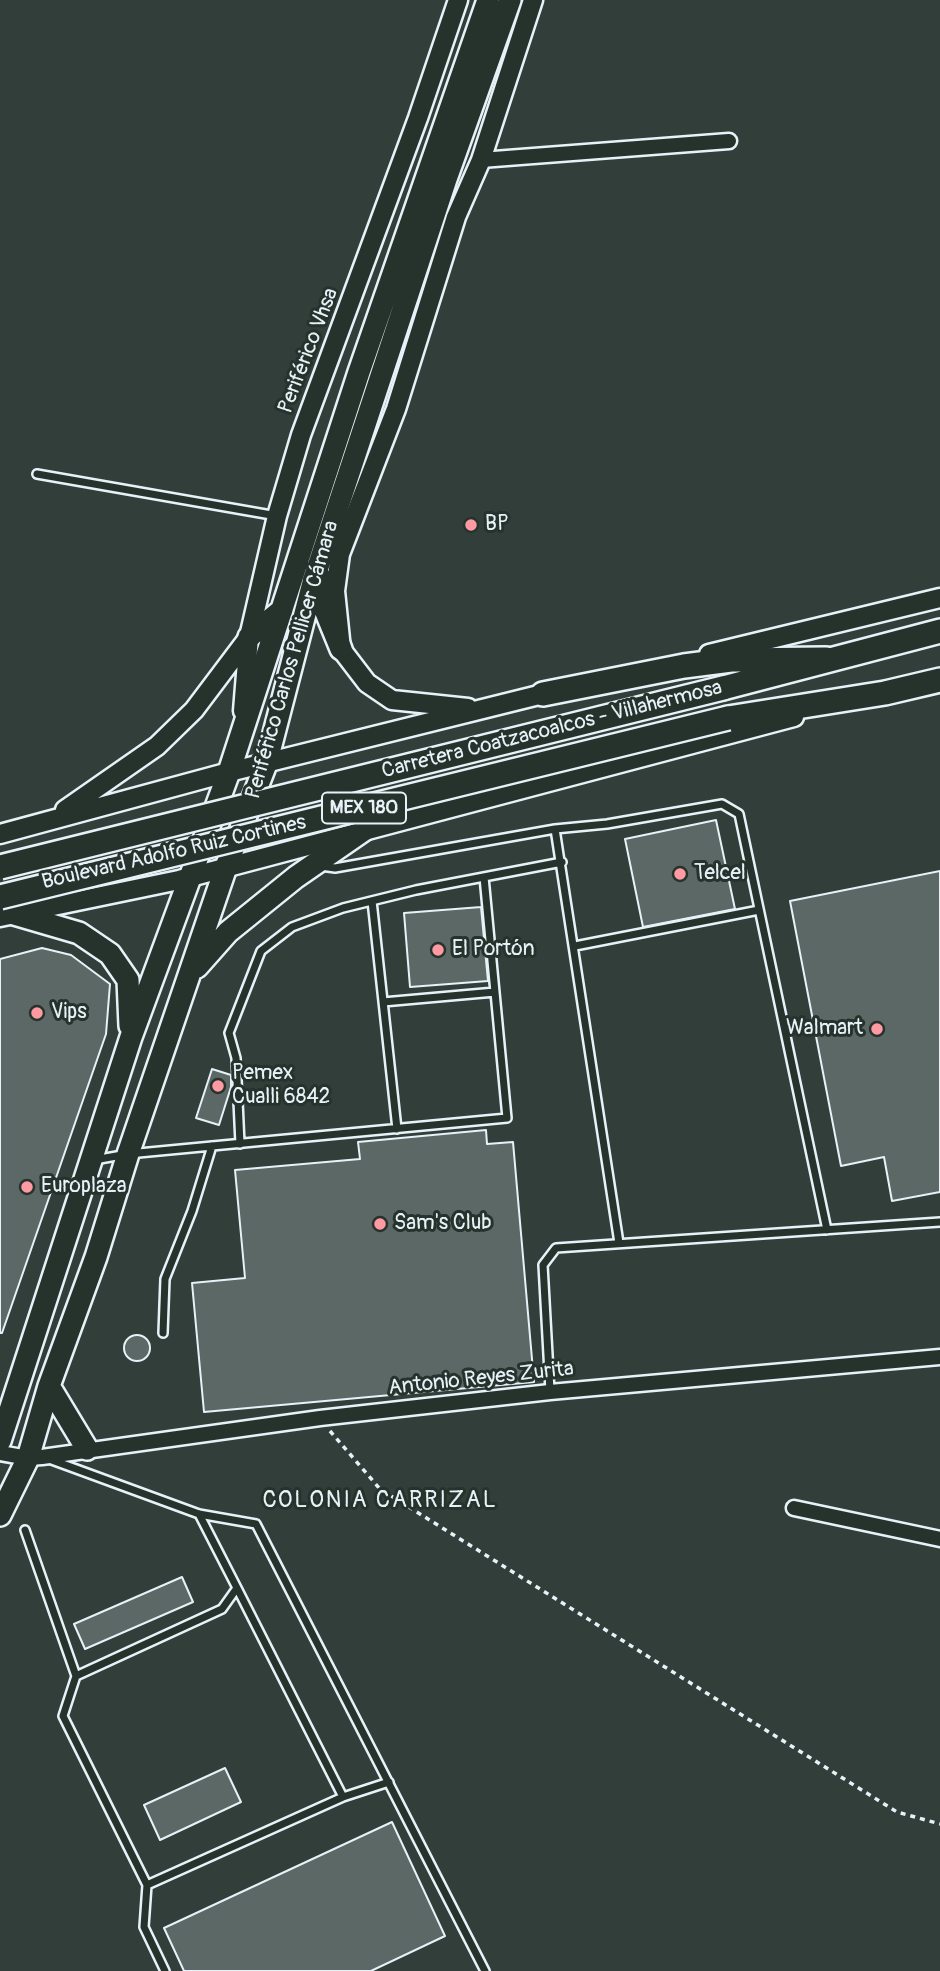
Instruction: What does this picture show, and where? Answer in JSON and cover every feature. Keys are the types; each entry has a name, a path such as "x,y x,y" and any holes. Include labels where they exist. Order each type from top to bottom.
{"highway":[{"name":"Carretera Coatzacoalcos - Villahermosa","path":"0,867 723,688 940,631"},
{"path":"543,694 684,666 731,660 826,659"},
{"name":"Carretera Coatzacoalcos - Villahermosa","path":"5,909 727,718 885,693 940,680"}],"main road":[{"name":"Periférico Carlos Pellicer Cámara","path":"0,1441 131,1037 229,772 359,372 488,0"},
{"name":"Periférico Carlos Pellicer Cámara","path":"0,1515 35,1457 49,1386 96,1257 128,1154 226,867 266,764 319,563 446,179 510,0"},
{"path":"319,563 323,605 341,649"},
{"path":"249,637 282,610"},
{"path":"189,977 228,932 313,865 364,830"},
{"path":"5,909 79,933 110,954 128,980 131,1037"},
{"path":"49,1386 87,1449"}],"street":[{"name":"Periférico Vhsa","path":"242,727 249,637 277,516 301,435 354,295 458,0"},
{"path":"482,709 392,701 367,683 341,649 335,591 340,554 396,408 456,217 481,160 533,0"},
{"path":"481,160 729,141"},
{"path":"0,834 229,772 939,599"},
{"path":"50,819 156,747 194,710 249,637"},
{"name":"Boulevard Adolfo Ruiz Cortines","path":"5,909 189,877 885,693"},
{"name":"Antonio Reyes Zurita","path":"35,1457 320,1418 550,1392 940,1357"},
{"path":"0,1453 35,1457"},
{"path":"794,1508 940,1539"}],"lane":[{"path":"37,474 277,516"},
{"path":"313,865 335,868 555,829 607,824 722,804 739,814 827,1230"},
{"path":"555,829 619,1244"},
{"path":"240,1143 236,1058 229,1033 261,951 292,926 343,908 562,862"},
{"path":"91,1161 128,1154 507,1118 484,877"},
{"path":"372,901 397,1129"},
{"path":"575,946 759,909"},
{"path":"383,1002 495,992"},
{"path":"163,1333 165,1279 192,1212 212,1146"},
{"path":"550,1392 543,1265 556,1248 940,1222"},
{"path":"35,1457 199,1514 256,1524 483,1970"},
{"path":"199,1514 343,1797"},
{"path":"25,1530 76,1676 63,1716 146,1885 144,1927 165,1971"},
{"path":"76,1676 222,1609 237,1588"},
{"path":"146,1885 343,1797 388,1782"}],"path":[{"path":"320,1418 380,1489 897,1812 940,1824"}],"building":[{"name":"Telcel","path":"716,820 735,909 643,927 625,839"},
{"name":"Walmart","path":"940,871 940,1192 892,1201 884,1157 841,1166 790,901"},
{"path":"481,907 488,981 410,987 404,913"},
{"name":"Europlaza","path":"42,948 71,955 110,984 106,1034 0,1333 0,959"},
{"path":"212,1069 231,1075 231,1087 219,1125 196,1118"},
{"name":"Sam's Club","path":"486,1130 487,1144 513,1142 534,1382 204,1412 192,1283 245,1278 235,1170 360,1159 358,1142"},
{"path":"137,1335 146,1339 150,1348 146,1357 137,1361 128,1357 124,1348 128,1339"},
{"path":"182,1577 193,1602 85,1649 74,1624"},
{"path":"225,1768 241,1802 160,1840 144,1805"},
{"path":"392,1822 445,1936 371,1971 184,1971 164,1928"}],"place":[{"name":"BP","path":"471,525"},
{"name":"Telcel","path":"680,874"},
{"name":"El Portón","path":"438,950"},
{"name":"Vips","path":"37,1013"},
{"name":"Walmart","path":"877,1029"},
{"name":"Pemex Cualli 6842","path":"218,1086"},
{"name":"Europlaza","path":"27,1187"},
{"name":"Sam's Club","path":"380,1224"}],"district":[{"name":"COLONIA CARRIZAL","path":"380,1501"}]}
